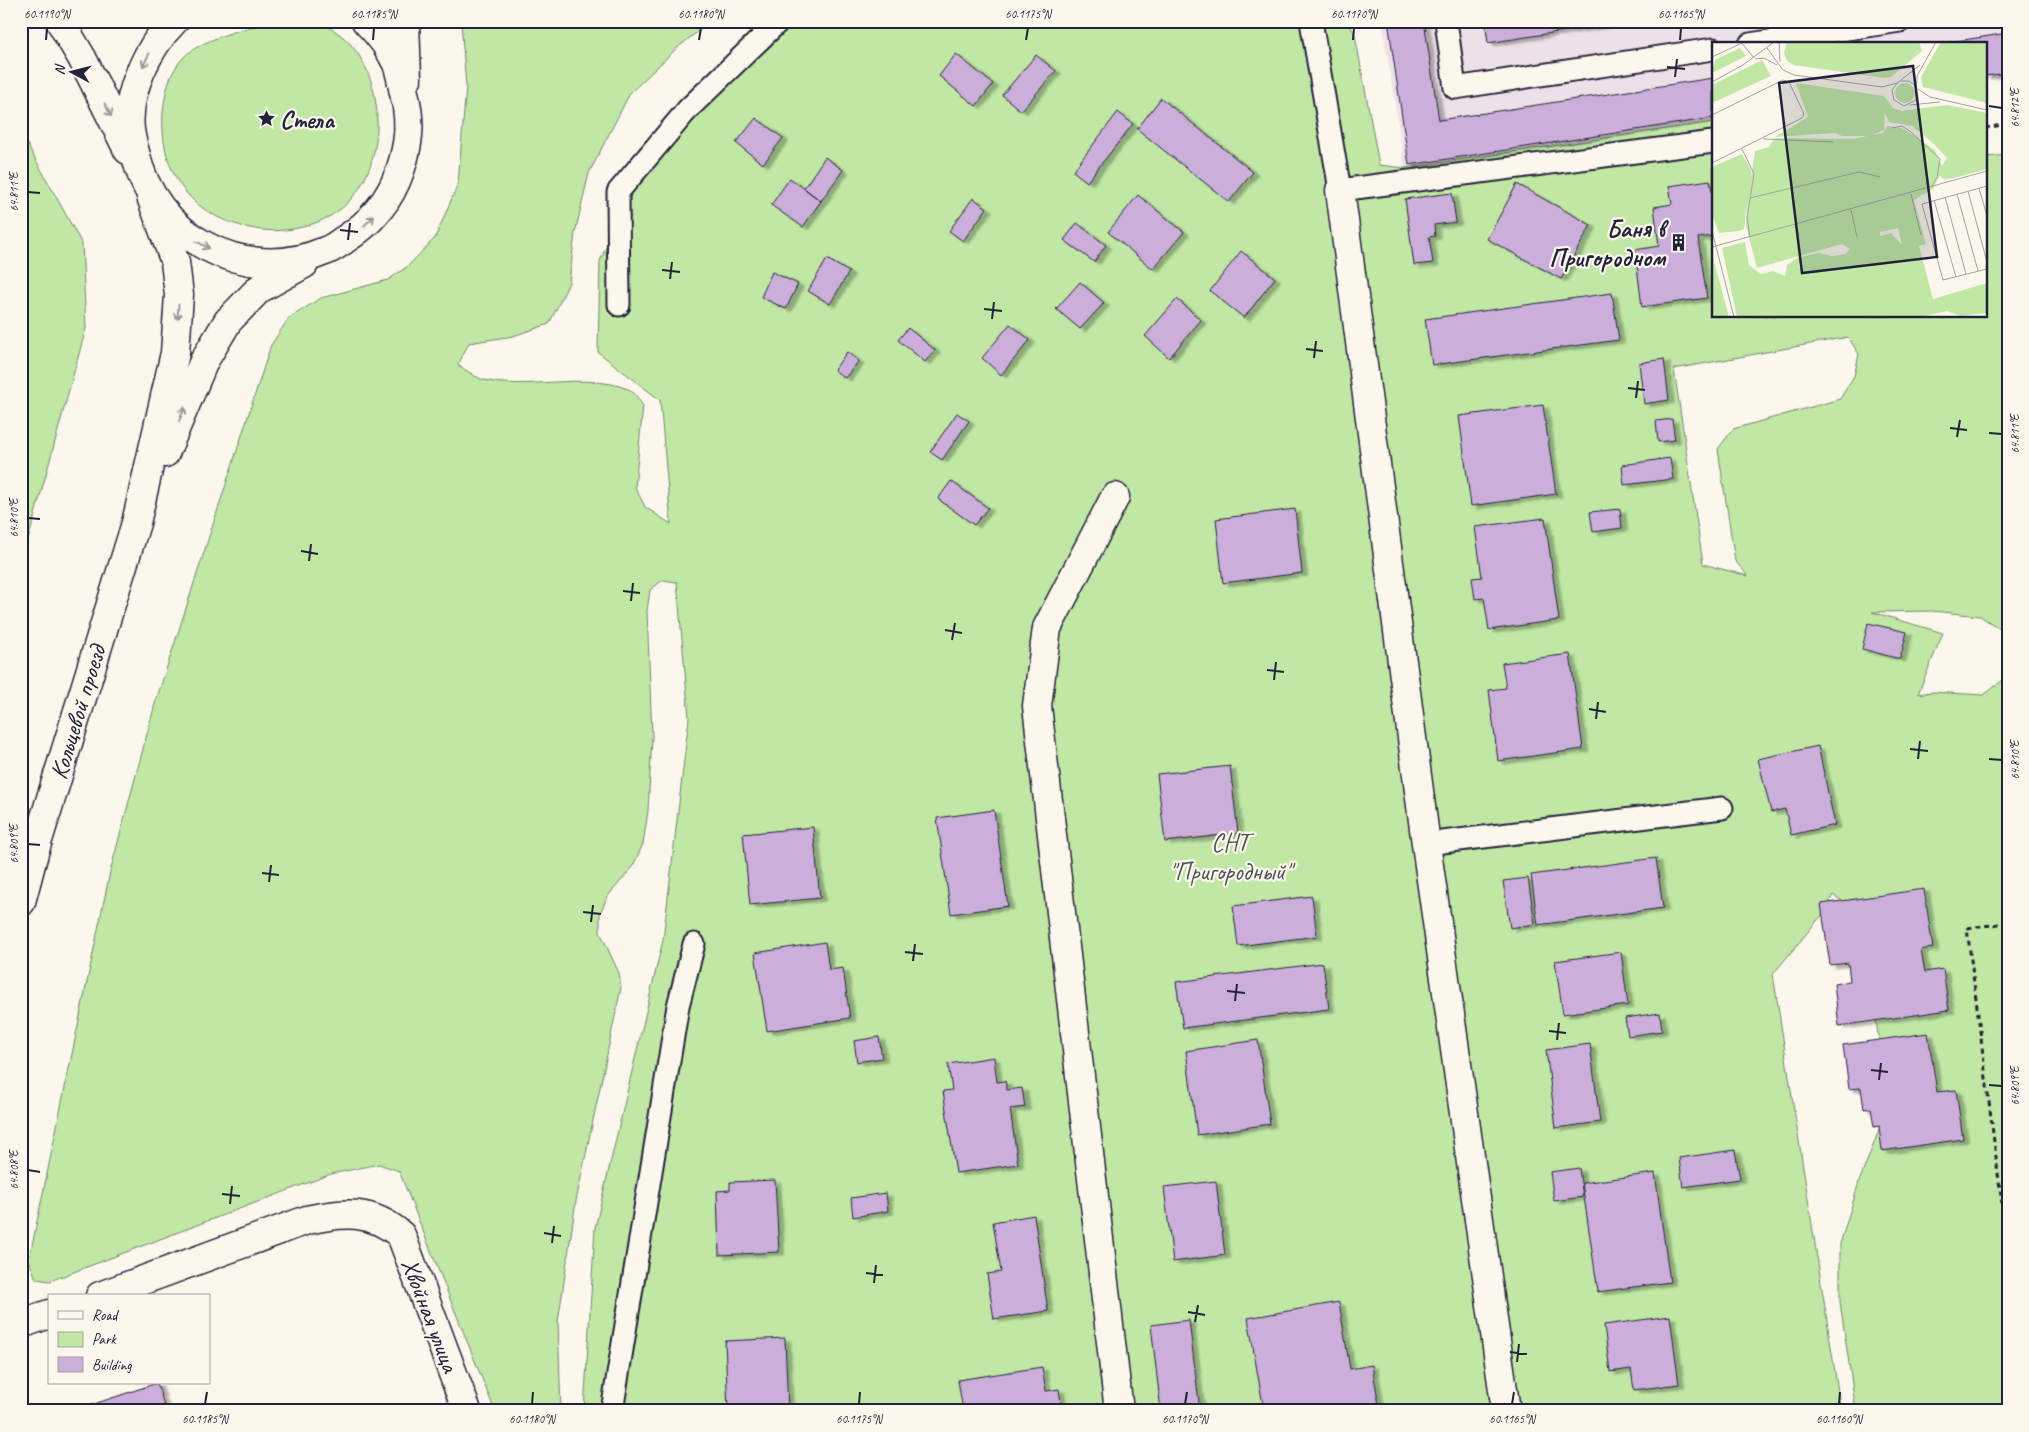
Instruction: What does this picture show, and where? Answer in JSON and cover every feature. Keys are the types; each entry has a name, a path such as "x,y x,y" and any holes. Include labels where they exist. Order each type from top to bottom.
{"street":[{"path":"60,21 82,58 151,198 167,217 193,239 218,253 245,260 274,263 300,259 326,251 359,231 376,214 394,189 407,151 410,118 405,21"},
{"path":"138,170 130,129 132,97 145,61 161,35 174,21"},
{"path":"366,21 379,34 397,64 410,118"},
{"path":"1340,190 1426,844 1506,1411"},
{"name":"Кольцевой проезд","path":"21,902 34,853 136,523 175,353 179,295 176,262 151,198"},
{"name":"Кольцевой проезд","path":"136,523 204,361 228,321 259,289 326,251"},
{"path":"1115,497 1047,628 1037,706 1119,1411"},
{"name":"Хвойная улица","path":"105,1294 307,1220 333,1214 364,1215 388,1224 401,1235 468,1411"},
{"path":"21,1324 48,1314"}],"lane":[{"path":"618,305 618,192 688,109 779,21"},
{"path":"1312,21 1340,190 1712,142"},
{"path":"1446,21 1455,88 1712,49"},
{"path":"1763,42 1900,21"},
{"path":"1426,844 1722,808"},
{"path":"612,1411 678,1006 694,944"}],"path":[{"path":"1986,128 2008,124"},
{"path":"2008,923 1967,928 2008,1252"}],"shaded area":[{"path":"1382,21 2008,21 2008,77 1986,80 1986,42 1712,42 1712,122 1405,168"}],"green space":[{"path":"274,21 320,23 346,39 361,58 371,80 376,105 377,131 373,156 365,179 352,198 343,207 321,221 295,229 281,230 255,229 233,223 214,215 198,204 184,190 174,174 167,156 163,135 163,112 167,90 171,76 184,57 213,39"},
{"name":"СНТ \"Пригородный\"","path":"461,21 711,21 677,48 630,93 589,173 575,233 569,283 549,324 513,336 469,343 458,365 478,378 498,382 516,384 573,381 593,382 611,384 630,390 643,406 635,487 645,507 671,524 660,400 598,352 600,261 629,195 780,21 1348,21 1355,35 1379,165 1405,168 1712,122 1712,318 1986,318 1986,157 2008,155 2008,634 1980,616 1932,611 1872,612 1943,633 1918,694 1931,692 1984,695 2008,676 2008,1411 1856,1411 1840,1302 1840,1244 1859,1182 1889,1104 1876,1021 1870,919 1833,895 1826,910 1773,974 1841,1411 584,1411 595,1228 663,940 689,718 677,582 663,580 650,590 647,611 652,736 648,811 643,844 632,868 608,896 600,913 600,932 619,973 621,988 576,1201 558,1322 561,1411 495,1411 399,1171 379,1164 331,1174 50,1281 36,1279 29,1260 110,872 155,704 271,345 289,318 321,298 388,280 408,266 435,238 458,184 466,87","holes":["1848,337 1859,354 1854,376 1840,399 1733,429 1718,449 1735,561 1748,576 1703,564 1674,369"]},
{"path":"21,133 82,244 86,328 21,566"}],"building":[{"path":"1388,21 1424,21 1439,120 1712,78 1712,118 1409,165"},
{"path":"1485,21 1629,21 1488,43"},
{"path":"2008,33 2008,73 1986,76 1986,42 1951,42"},
{"path":"956,54 993,84 976,106 939,76"},
{"path":"1036,55 1056,71 1021,111 1002,95"},
{"path":"1161,98 1253,172 1229,202 1137,129"},
{"path":"1118,112 1133,124 1087,182 1073,171"},
{"path":"756,118 783,138 763,164 736,143"},
{"path":"825,157 843,170 821,201 804,188"},
{"path":"790,178 821,201 803,227 771,205"},
{"name":"Баня в Пригородном","path":"1710,180 1712,191 1712,236 1698,238 1707,298 1642,307 1635,250 1659,246 1654,207 1672,204 1669,186"},
{"path":"1517,184 1591,225 1561,279 1487,239"},
{"path":"1452,193 1456,222 1434,225 1435,236 1429,237 1433,263 1414,265 1405,199"},
{"path":"1138,195 1184,232 1153,269 1108,232"},
{"path":"973,198 987,208 963,241 949,231"},
{"path":"1077,223 1106,245 1094,262 1064,240"},
{"path":"1241,251 1275,278 1244,318 1210,291"},
{"path":"827,259 849,272 830,304 808,291"},
{"path":"772,272 798,284 786,309 761,297"},
{"path":"1080,282 1104,303 1080,329 1056,309"},
{"path":"1612,293 1619,340 1432,365 1425,319"},
{"path":"1177,299 1201,320 1169,358 1145,336"},
{"path":"1010,324 1030,340 1001,375 982,358"},
{"path":"908,328 935,350 925,362 898,340"},
{"path":"847,352 859,361 845,378 834,370"},
{"path":"1664,359 1669,400 1644,404 1639,363"},
{"path":"1543,405 1556,494 1471,506 1459,416"},
{"path":"957,413 969,421 942,460 930,452"},
{"path":"1672,419 1675,440 1658,442 1656,421"},
{"path":"1670,458 1673,479 1624,485 1622,465"},
{"path":"951,481 988,508 974,525 938,499"},
{"path":"1295,509 1302,573 1223,583 1216,519"},
{"path":"1620,509 1622,528 1593,532 1590,512"},
{"path":"1545,518 1559,620 1489,630 1484,598 1475,599 1472,578 1482,577 1475,527"},
{"path":"1868,623 1907,632 1900,659 1862,649"},
{"path":"1570,654 1583,749 1498,761 1489,690 1506,688 1502,663"},
{"path":"1818,746 1835,825 1791,835 1785,809 1771,812 1758,759"},
{"path":"1230,766 1238,833 1165,842 1157,774"},
{"path":"994,810 1008,906 951,914 937,818"},
{"path":"813,827 820,898 750,905 743,834"},
{"path":"1656,858 1663,908 1538,925 1531,875"},
{"path":"1528,878 1535,924 1510,928 1503,881"},
{"path":"1924,889 1933,948 1921,950 1925,972 1943,969 1949,1010 1839,1026 1834,984 1850,981 1848,963 1830,965 1821,904"},
{"path":"1312,896 1317,936 1238,946 1233,906"},
{"path":"825,942 829,970 843,968 850,1018 767,1031 755,953"},
{"path":"1621,952 1628,1005 1563,1014 1555,961"},
{"path":"1323,963 1329,1009 1183,1028 1176,982"},
{"path":"1660,1013 1662,1031 1628,1036 1625,1018"},
{"path":"1928,1033 1937,1092 1956,1090 1963,1139 1882,1151 1879,1126 1874,1127 1871,1108 1864,1109 1861,1088 1849,1089 1843,1045"},
{"path":"879,1037 882,1058 857,1062 854,1041"},
{"path":"1258,1040 1270,1124 1197,1135 1186,1051"},
{"path":"1590,1044 1600,1122 1556,1128 1546,1050"},
{"path":"994,1057 997,1082 1005,1081 1007,1090 1022,1088 1025,1107 1010,1109 1018,1164 956,1173 943,1091 952,1090 948,1064"},
{"path":"1735,1150 1740,1179 1683,1187 1679,1158"},
{"path":"1579,1168 1583,1197 1554,1201 1550,1172"},
{"path":"1655,1173 1670,1282 1598,1292 1582,1183"},
{"path":"775,1180 779,1252 719,1255 717,1191 730,1190 730,1182"},
{"path":"1216,1181 1225,1255 1173,1262 1164,1187"},
{"path":"886,1193 888,1211 853,1217 851,1198"},
{"path":"1034,1215 1048,1311 994,1319 987,1274 1001,1272 993,1222"},
{"path":"1339,1302 1350,1369 1372,1365 1380,1411 1264,1411 1248,1318"},
{"path":"1670,1316 1679,1384 1634,1390 1631,1369 1610,1372 1604,1325"},
{"path":"1189,1320 1200,1411 1161,1411 1151,1325"},
{"path":"785,1338 788,1411 728,1411 725,1341"},
{"path":"1042,1367 1046,1391 1059,1389 1062,1410 963,1411 958,1380"},
{"path":"157,1384 166,1411 86,1411 85,1407"},
{"path":"1668,1404 1668,1411 1618,1411"}],"place":[{"name":"Стела","path":"266,119"},
{"name":"Баня в Пригородном","path":"1679,242"}]}
